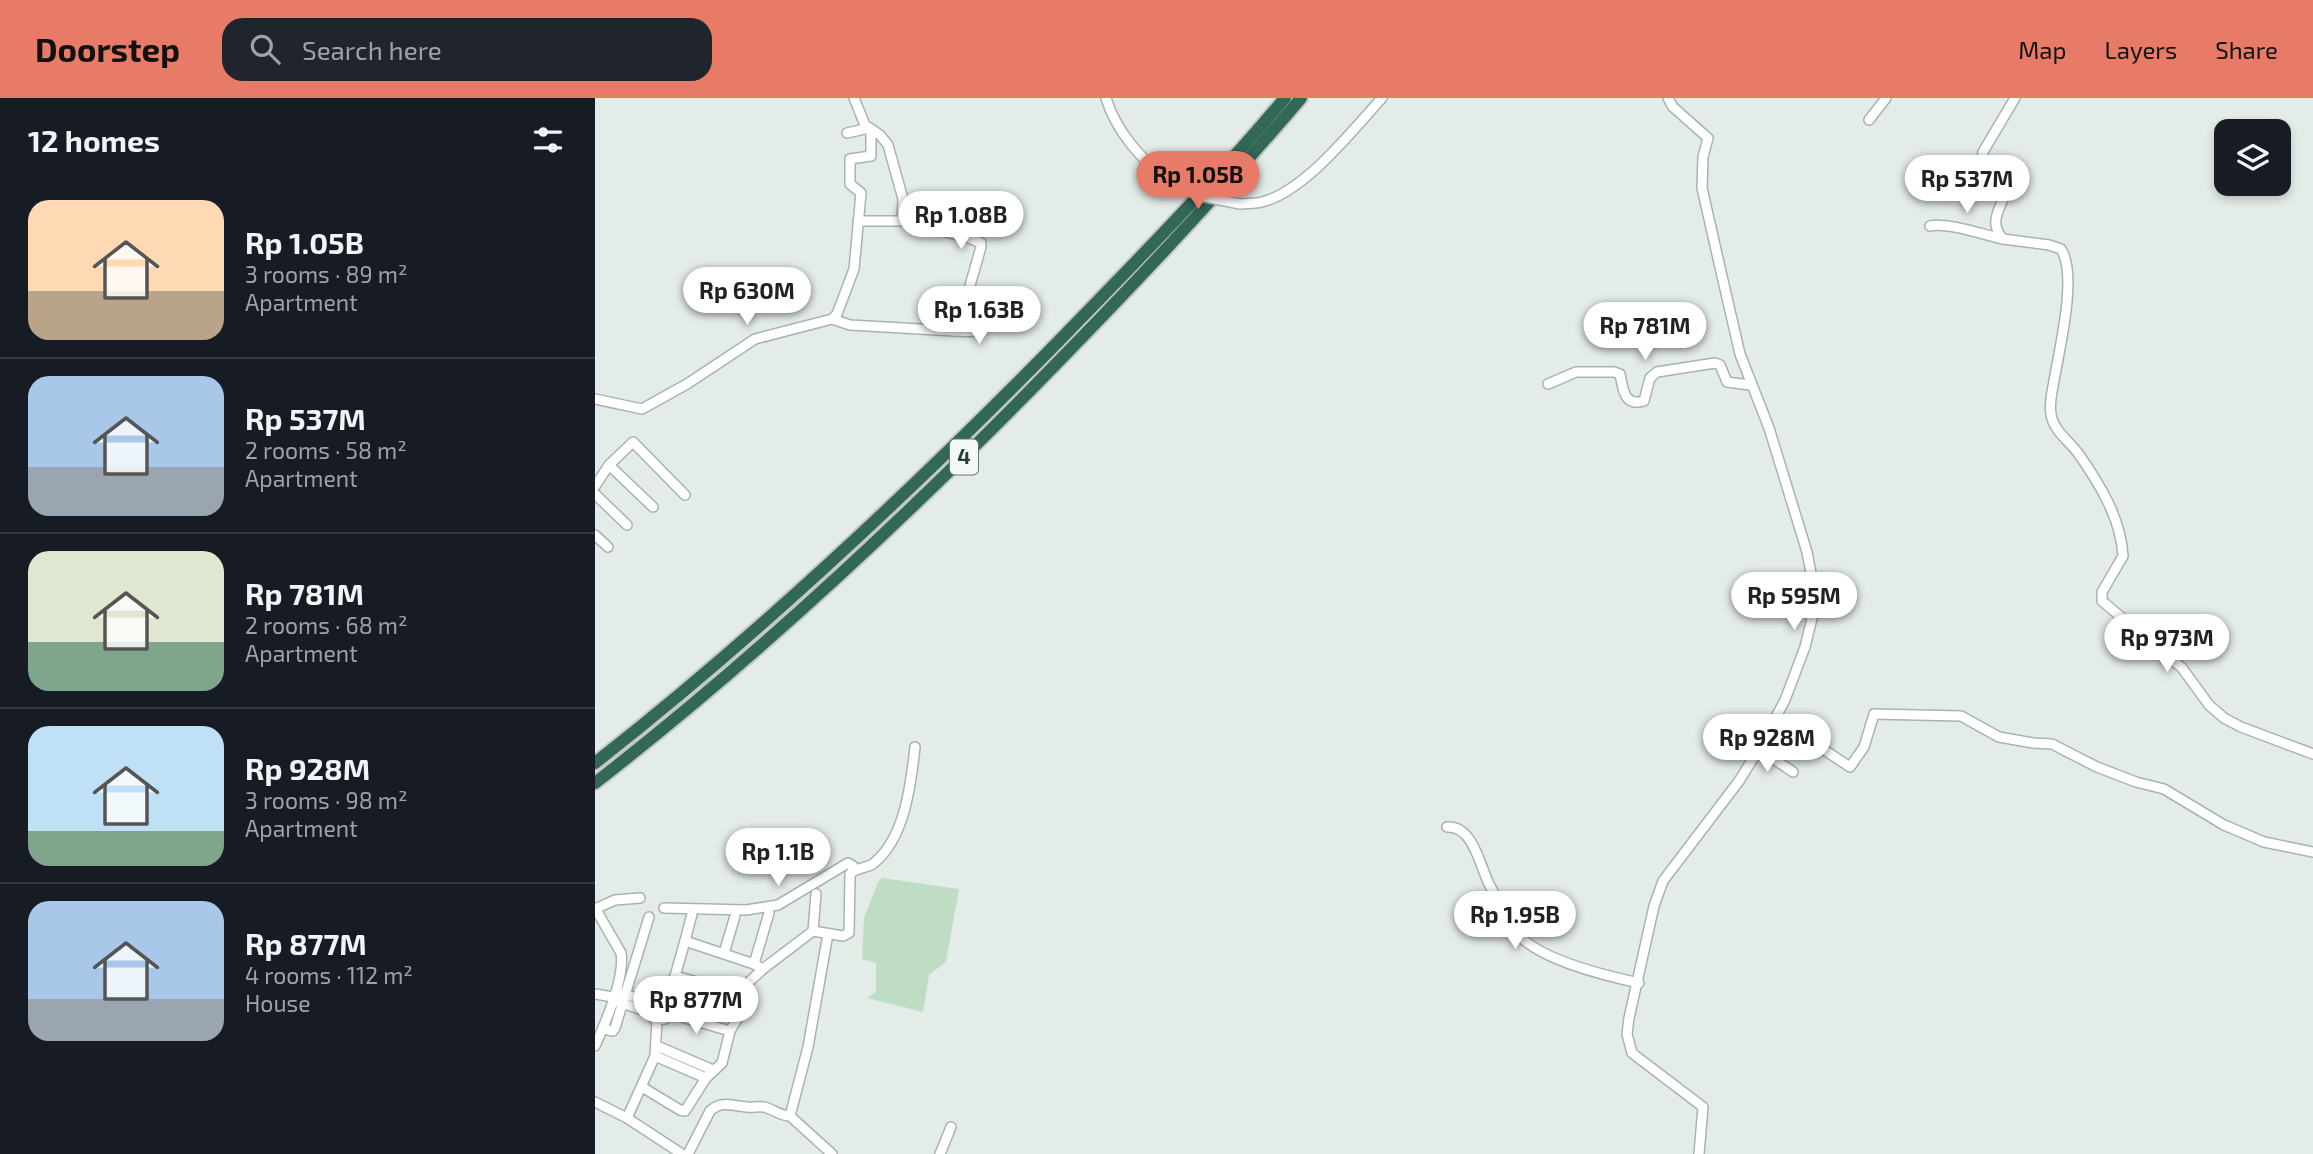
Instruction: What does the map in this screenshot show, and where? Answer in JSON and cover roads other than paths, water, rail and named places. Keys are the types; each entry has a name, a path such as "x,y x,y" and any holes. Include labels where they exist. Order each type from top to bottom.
{"highway":[{"name":"4","path":"595,763 771,617 934,466 1167,230 1285,98"},
{"name":"4","path":"595,783 780,629 945,476 1177,240 1301,98"}],"street":[{"path":"854,98 865,125 884,139 891,153 903,199 902,221"},
{"path":"1106,98 1119,126 1132,145 1145,162 1168,182 1200,196 1240,204 1260,203 1275,197 1318,169 1382,98"},
{"path":"1668,98 1673,107 1708,138 1703,157 1702,188 1740,354 1781,466 1807,552 1814,600 1813,620 1805,647 1776,718 1739,781 1663,881 1654,906 1628,1026 1630,1049 1656,1073 1702,1107 1698,1150"},
{"path":"1869,120 1886,98"},
{"path":"2003,239 1994,225 2005,192 1984,167 1982,155 2015,98"},
{"path":"847,133 870,129"},
{"path":"595,399 642,409 687,384 755,340 832,318 840,307 854,269 861,193 851,184 849,159 871,156 870,129"},
{"path":"858,221 902,221 981,243 963,310 954,331"},
{"path":"1930,226 1945,224 1977,234 2061,249 2069,274 2050,411 2057,429 2077,452 2102,492 2117,527 2123,556 2102,592 2102,601 2182,668 2209,705 2224,718 2313,754"},
{"path":"832,318 849,325 975,332 986,328 991,322"},
{"path":"1548,384 1576,372 1614,372 1620,374 1624,395 1629,401 1639,403 1644,401 1650,378 1657,372 1715,363 1720,365 1727,382 1750,385"},
{"path":"595,486 609,465 633,442 685,495"},
{"path":"609,465 653,507"},
{"path":"595,494 627,525"},
{"path":"595,535 608,547"},
{"path":"1776,718 1850,766 1864,747 1874,714 1961,716 1999,737 2052,744 2097,767 2164,789 2224,825 2264,842 2313,852"},
{"path":"642,1087 680,1111 685,1111 706,1078 722,1063 730,1031 737,1019 737,993 759,967 813,931 842,936 849,933 850,874 853,870 873,864 897,830 912,774 915,747"},
{"path":"1759,749 1793,772"},
{"path":"1447,827 1454,827 1470,841 1490,886 1515,929 1525,940 1587,970 1639,983"},
{"path":"664,908 746,910 778,905 843,865 848,863 853,866 853,870"},
{"path":"813,931 816,894"},
{"path":"595,1046 622,971 621,953 595,909 615,900 639,898"},
{"path":"759,967 769,913"},
{"path":"664,998 675,976 692,914"},
{"path":"723,953 735,916"},
{"path":"603,1029 613,1031 649,917"},
{"path":"790,1116 809,1046 828,933"},
{"path":"685,941 759,967"},
{"path":"675,976 737,993"},
{"path":"595,994 624,998 650,1007 657,1020 656,1051 627,1118"},
{"path":"650,1007 657,998 664,998 672,1007 671,1014 665,1019 657,1020"},
{"path":"671,1014 730,1031"},
{"path":"656,1051 713,1070"},
{"path":"656,1051 706,1078"},
{"path":"595,1102 627,1118 682,1154"},
{"path":"688,1154 709,1111 720,1104 764,1107 790,1116 832,1154"},
{"path":"940,1154 951,1127"}]}
